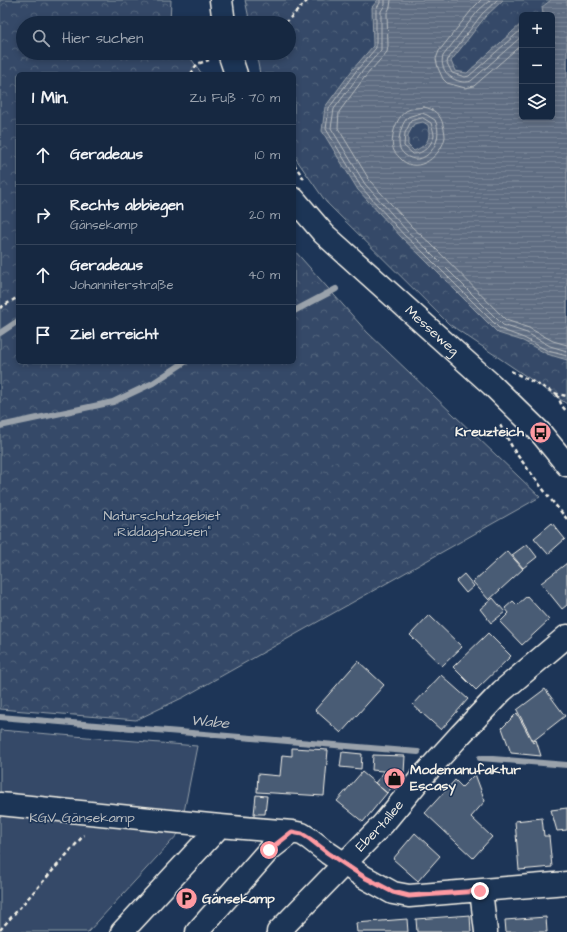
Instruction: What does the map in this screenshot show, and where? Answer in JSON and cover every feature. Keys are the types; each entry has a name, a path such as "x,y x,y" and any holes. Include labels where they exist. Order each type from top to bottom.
{"main road":[{"path":"221,0 223,16"},
{"path":"231,60 235,72"},
{"name":"Messeweg","path":"296,201 324,234 480,374 524,416 540,432 567,465"},
{"name":"Ebertallee","path":"278,932 383,824 460,734 502,691 567,636"},
{"path":"0,804 302,834 364,877 393,892 409,896 567,883"},
{"path":"122,932 220,826"},
{"path":"197,932 269,850 292,832"},
{"path":"480,891 486,932"}],"path":[{"path":"292,16 308,0"},
{"path":"0,308 16,298"},
{"path":"557,394 562,406 567,412"},
{"path":"0,930 103,814"}],"green space":[{"name":"Naturschutzgebiet „Riddagshausen“","path":"0,0 171,0 170,16 16,16 16,60 192,60 201,72 16,72 16,364 296,364 296,252 367,332 540,497 184,697 136,720 0,709"},
{"path":"245,0 567,0 567,404 449,324 326,202 296,159 296,72 260,72 257,60 296,60 296,16 248,16"},
{"name":"KGV Gänsekamp","path":"0,730 197,746 180,832 88,932 0,932"}],"water":[{"path":"378,0 503,0 485,17 451,61 455,71 467,73 519,26 519,120 555,120 555,12 543,12 542,7 551,0 567,0 567,360 547,354 523,341 498,333 402,238 358,190 322,131 325,107 353,69 373,46 372,7","holes":["423,122 428,125 429,135 425,144 414,151 408,145 408,135 414,124"]}],"building":[{"path":"552,523 565,539 548,554 534,538"},
{"path":"527,544 537,557 523,568 512,555"},
{"path":"507,551 523,569 489,600 473,582"},
{"path":"567,563 567,605 562,609 541,583"},
{"path":"464,574 474,586 466,593 456,581"},
{"path":"527,596 549,620 522,645 500,622 509,613 505,608 513,601 517,605"},
{"path":"493,598 505,612 491,623 480,609"},
{"path":"429,615 462,647 442,666 410,635"},
{"path":"488,633 511,656 476,690 453,667"},
{"path":"358,661 384,685 341,733 315,710"},
{"path":"441,675 468,699 441,730 413,705"},
{"path":"545,689 565,716 533,741 517,710"},
{"path":"517,713 533,743 536,740 541,756 511,753 502,728"},
{"path":"292,748 328,750 324,796 257,792 258,774 280,776 282,755 292,756"},
{"path":"342,752 362,754 361,769 340,767"},
{"path":"373,755 405,756 404,773 372,770"},
{"path":"385,771 404,773 387,793 375,783"},
{"path":"362,772 387,793 363,822 337,801"},
{"path":"475,774 485,801 471,817 492,837 473,858 425,813 455,780 462,787"},
{"path":"256,795 267,796 265,814 254,814"},
{"path":"567,808 567,830 557,831 551,810"},
{"path":"542,818 544,836 549,836 552,867 519,870 515,821"},
{"path":"415,833 440,856 418,881 393,859"},
{"path":"470,915 471,932 417,932 416,919"},
{"path":"546,917 547,932 506,932 505,920"},
{"path":"407,919 408,932 357,932 356,923"}],"waterway":[{"path":"296,310 336,289"},
{"path":"0,333 16,322"},
{"path":"0,426 113,402 153,383 182,364"},
{"name":"Wabe","path":"0,717 418,752"},
{"name":"Wabe","path":"480,758 567,765"}],"place":[{"name":"Kreuzteich","path":"540,432"},
{"name":"Modemanufaktur Escasy","path":"394,778"},
{"name":"Gänsekamp","path":"186,899"}],"route":[{"path":"269,850 292,832 302,834 364,877 393,892 409,896 480,891"}]}
